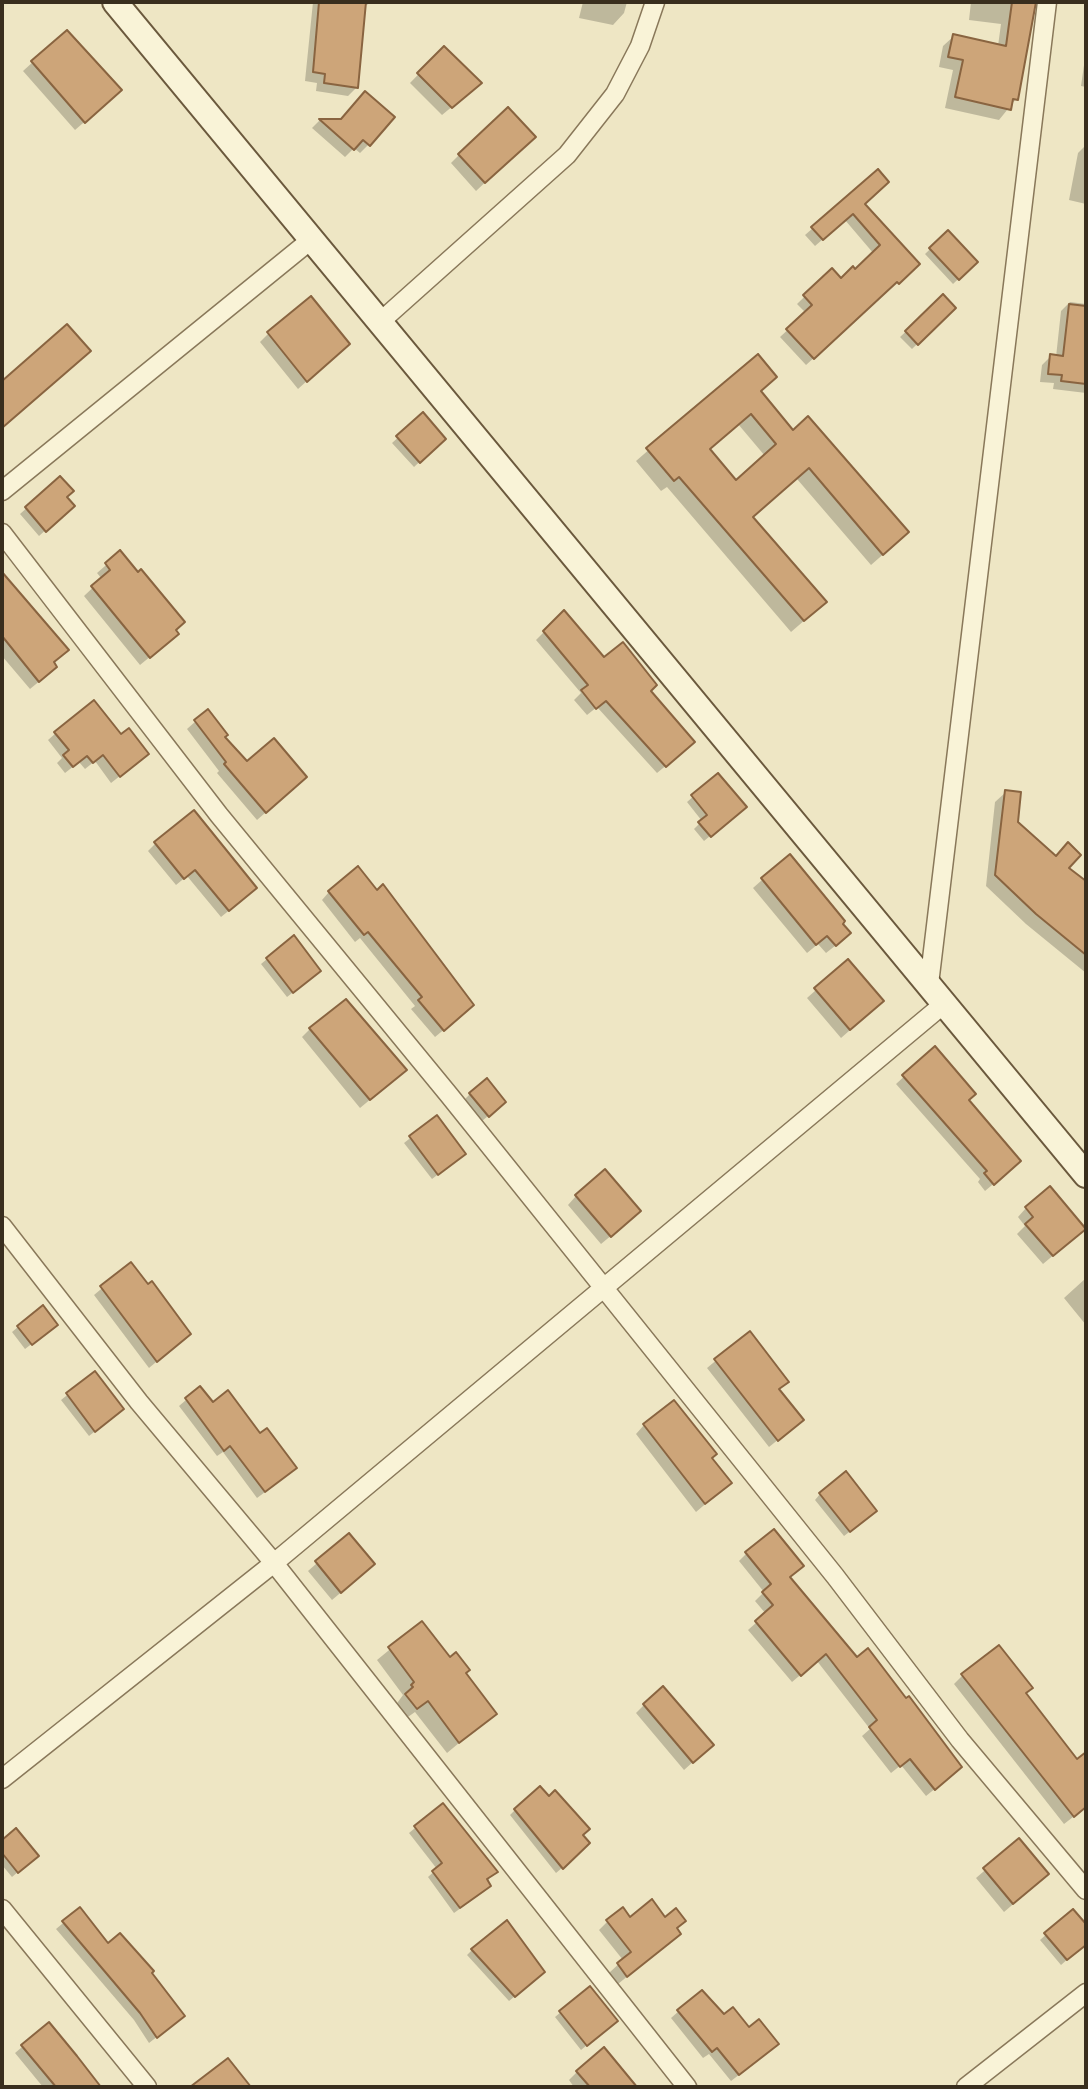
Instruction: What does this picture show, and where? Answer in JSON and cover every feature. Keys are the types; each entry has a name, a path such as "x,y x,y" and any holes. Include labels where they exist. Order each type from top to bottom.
{"street":[{"path":"115,2 1086,1175"},
{"path":"380,322 567,155 615,94 640,46 655,2"},
{"path":"929,984 1047,2"},
{"path":"2,492 312,239"},
{"path":"2,533 219,815 450,1096 835,1576 960,1740 1086,1890"},
{"path":"2,1779 274,1563 945,1003"},
{"path":"2,1226 139,1402 274,1563 687,2087"},
{"path":"2,1909 147,2087"},
{"path":"965,2087 1086,1993"}],"building":[{"path":"319,2 366,2 358,88 324,83 325,74 313,72"},
{"path":"1012,2 1036,2 1018,100 1013,99 1011,110 955,97 963,60 948,57 953,34 1006,46"},
{"path":"67,30 122,90 85,123 31,61"},
{"path":"444,46 482,83 452,108 417,73"},
{"path":"365,91 395,117 370,146 363,140 354,150 319,119 341,119"},
{"path":"508,107 536,137 485,183 458,154"},
{"path":"878,169 889,182 865,204 920,264 814,359 786,329 812,305 803,295 832,268 841,278 853,266 855,269 880,245 853,214 823,240 811,227"},
{"path":"948,230 978,262 959,280 929,248"},
{"path":"943,294 956,308 918,345 905,331"},
{"path":"311,296 350,344 307,382 267,332"},
{"path":"1069,304 1086,306 1086,384 1061,381 1062,375 1048,374 1050,354 1063,356"},
{"path":"67,324 91,351 2,428 2,381"},
{"path":"758,354 777,377 761,391 793,430 808,416 909,532 883,555 809,468 753,517 827,602 804,621 679,477 674,481 646,448","holes":["751,414 776,444 736,480 710,449"]},
{"path":"423,412 446,439 420,463 396,436"},
{"path":"60,476 74,491 67,497 75,506 46,532 25,507"},
{"path":"120,550 138,572 141,569 185,622 176,630 179,634 150,658 91,586 110,570 105,563"},
{"path":"2,572 69,650 54,662 57,667 39,682 2,636"},
{"path":"564,610 604,657 623,642 657,685 651,691 695,742 666,767 606,701 596,709 581,690 588,685 543,631"},
{"path":"94,700 121,734 129,728 149,754 120,777 103,755 93,763 87,756 73,767 63,755 69,750 54,732"},
{"path":"208,709 228,735 225,737 247,761 274,738 307,777 266,813 224,764 226,762 194,720"},
{"path":"718,773 747,807 711,837 698,822 707,815 691,795"},
{"path":"1005,790 1021,792 1018,822 1056,856 1068,842 1081,855 1069,868 1086,881 1086,955 1036,914 995,875"},
{"path":"194,810 257,888 229,911 195,870 184,879 154,842"},
{"path":"790,854 845,921 843,924 851,933 836,946 827,936 816,945 761,878"},
{"path":"358,866 377,890 383,884 474,1005 444,1031 418,1000 422,997 368,932 364,935 328,891"},
{"path":"294,935 321,971 293,993 266,958"},
{"path":"848,959 884,1001 850,1030 814,988"},
{"path":"346,999 407,1070 370,1100 309,1028"},
{"path":"935,1046 976,1094 969,1100 1021,1161 994,1185 984,1173 987,1171 902,1075"},
{"path":"487,1078 506,1102 489,1117 469,1093"},
{"path":"437,1115 466,1154 438,1175 409,1136"},
{"path":"605,1169 641,1211 611,1237 575,1195"},
{"path":"1050,1186 1086,1229 1053,1256 1025,1224 1033,1217 1025,1207"},
{"path":"131,1262 148,1284 152,1281 191,1334 157,1362 100,1286"},
{"path":"43,1305 58,1325 32,1345 17,1326"},
{"path":"750,1331 789,1382 779,1389 804,1420 778,1441 714,1359"},
{"path":"95,1371 124,1409 95,1432 66,1393"},
{"path":"200,1386 213,1402 228,1390 260,1433 267,1428 297,1468 265,1492 230,1446 224,1451 185,1398"},
{"path":"674,1400 717,1454 712,1458 732,1483 705,1504 643,1424"},
{"path":"846,1471 877,1511 850,1532 819,1493"},
{"path":"774,1529 804,1566 790,1577 857,1657 868,1648 906,1698 909,1696 962,1767 935,1790 910,1759 900,1767 869,1727 877,1720 826,1654 801,1676 755,1621 773,1605 762,1592 771,1584 745,1552"},
{"path":"349,1533 375,1564 341,1593 315,1561"},
{"path":"422,1621 450,1657 456,1652 470,1670 466,1673 497,1714 459,1743 428,1701 417,1709 405,1694 413,1687 411,1685 414,1682 388,1647"},
{"path":"999,1645 1033,1688 1026,1693 1077,1759 1086,1752 1086,1807 1074,1817 961,1674"},
{"path":"663,1686 714,1745 693,1763 643,1704"},
{"path":"540,1786 549,1796 555,1790 590,1829 583,1835 590,1843 563,1869 514,1809"},
{"path":"443,1803 498,1872 487,1879 491,1886 460,1908 432,1871 442,1863 414,1826"},
{"path":"16,1828 39,1856 18,1873 2,1853 2,1840"},
{"path":"1019,1838 1049,1874 1013,1904 983,1868"},
{"path":"652,1899 665,1917 676,1908 686,1921 677,1928 681,1934 627,1977 617,1963 631,1952 606,1920 623,1907 630,1917"},
{"path":"80,1907 108,1943 120,1933 154,1971 152,1973 185,2016 157,2038 140,2013 62,1921"},
{"path":"1073,1909 1086,1924 1086,1945 1067,1960 1044,1933"},
{"path":"507,1920 545,1972 515,1997 471,1949"},
{"path":"590,1986 618,2021 587,2046 559,2011"},
{"path":"702,1990 724,2014 733,2007 749,2027 759,2019 779,2044 739,2075 717,2048 712,2052 677,2010"},
{"path":"49,2022 101,2087 56,2087 21,2045"},
{"path":"604,2047 637,2087 590,2087 576,2071"},
{"path":"228,2058 251,2087 190,2087"}]}
